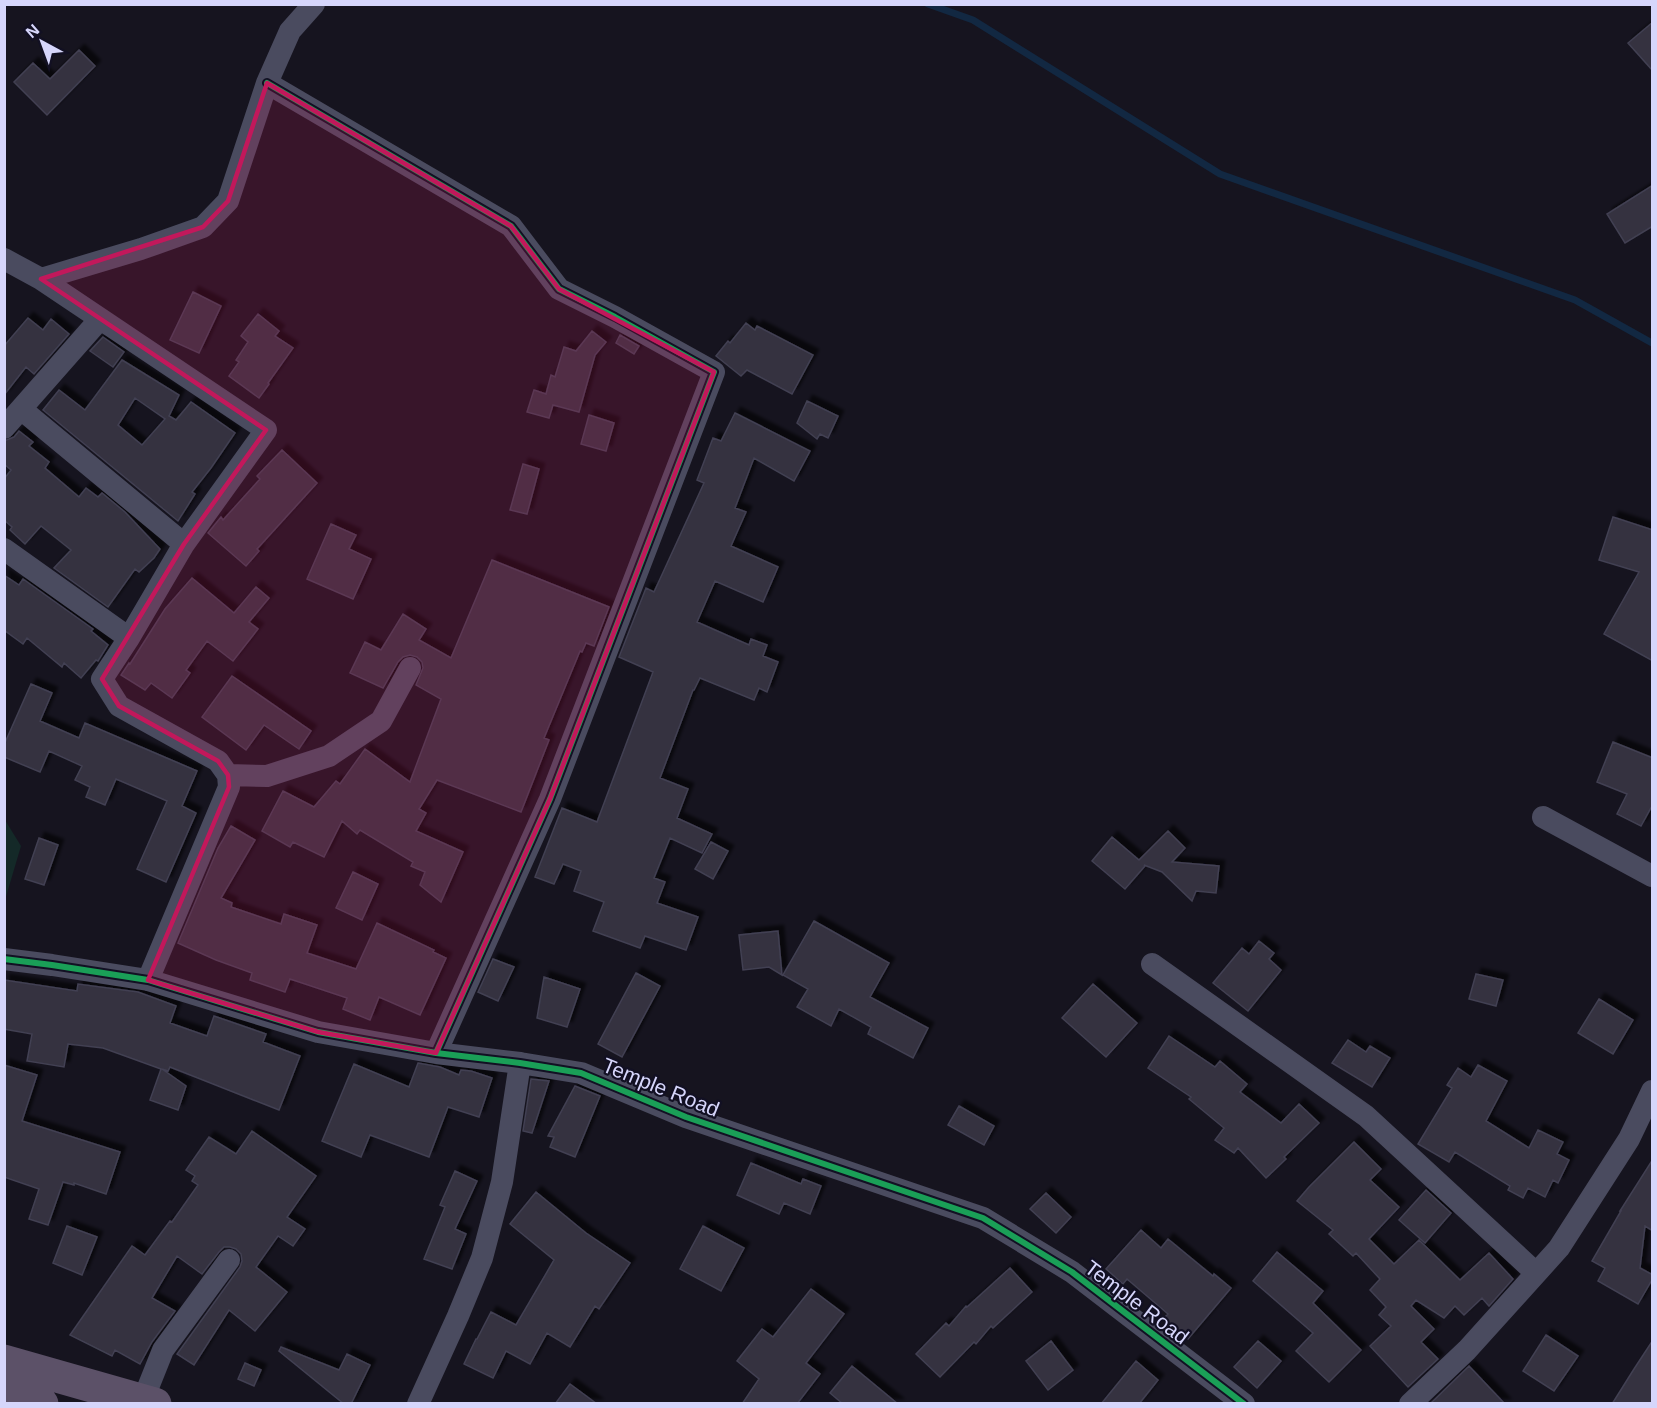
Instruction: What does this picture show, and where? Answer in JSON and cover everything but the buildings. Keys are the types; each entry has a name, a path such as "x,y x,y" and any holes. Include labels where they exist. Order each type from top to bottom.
{"highway":[{"path":"4,1361 149,1402"},
{"path":"4,1393 42,1404"}],"street":[{"path":"41,279 141,249 203,227 228,201 267,83 301,9"},
{"path":"267,83 511,226 559,289 714,372 550,798 436,1053"},
{"path":"4,259 41,279 266,430 183,544 129,638 102,679 119,706 218,761 228,775 229,787 148,980"},
{"path":"4,428 100,319"},
{"path":"21,409 183,544"},
{"path":"4,549 129,638"},
{"path":"228,775 267,776 329,756 381,721 410,668"},
{"path":"1543,817 1653,876"},
{"name":"Temple Road","path":"4,960 52,964 148,980 318,1032 436,1053 581,1073 686,1117 983,1218 1072,1272 1244,1404"},
{"path":"1152,964 1366,1116 1536,1273"},
{"path":"418,1404 482,1258 502,1182 520,1063"},
{"path":"1410,1404 1467,1350 1559,1248 1629,1138 1653,1092"},
{"path":"149,1402 163,1350 230,1260"}],"highlighted area":[{"path":"267,83 511,226 559,289 714,372 550,799 436,1053 318,1032 148,980 229,787 228,775 218,761 119,706 102,679 184,544 266,430 41,279 203,227 228,201"}],"green space":[{"path":"5,820 21,846 5,900"}],"waterway":[{"path":"928,4 973,20 1220,174 1575,300 1652,343"}],"cycle path":[{"path":"267,83 511,226 559,289 714,372 550,799 436,1053"},
{"path":"4,959 148,980 318,1032 436,1053 581,1073 686,1117 983,1218 1072,1272 1244,1404"}]}
